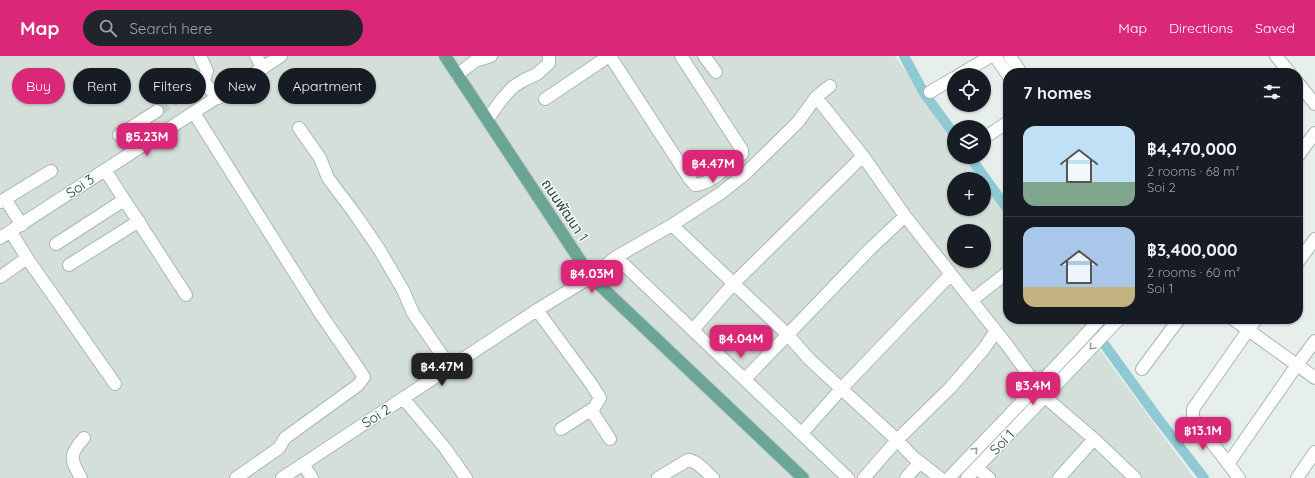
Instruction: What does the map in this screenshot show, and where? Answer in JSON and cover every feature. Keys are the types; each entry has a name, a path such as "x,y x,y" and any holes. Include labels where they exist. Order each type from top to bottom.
{"main road":[{"name":"ถนนพัฒนา 1","path":"447,57 457,75 591,277 803,478"}],"street":[{"path":"200,56 206,67 206,74"},
{"path":"256,56 263,68"},
{"name":"Soi 3","path":"263,68 281,56"},
{"path":"457,75 475,60 491,56"},
{"path":"487,120 502,99 513,87 537,74 549,63 549,56"},
{"path":"545,99 609,56 689,178 695,185 702,184 713,178 738,158 742,154 742,150 681,56"},
{"path":"704,56 716,72"},
{"path":"971,68 991,56"},
{"path":"995,56 1003,68"},
{"path":"1010,56 1018,68"},
{"path":"1276,56 1286,68"},
{"path":"930,92 947,82"},
{"path":"206,84 214,93"},
{"name":"Soi 2","path":"282,478 537,310 591,277 616,257 672,225 722,193 745,174 798,122 816,97 830,86"},
{"path":"1303,89 1315,104"},
{"path":"816,97 863,156 905,216 1008,345 1045,397 1135,478"},
{"name":"Soi 3","path":"0,238 214,100"},
{"path":"119,135 157,111"},
{"path":"194,113 320,313 364,378 358,385 285,438 279,448 236,478"},
{"path":"991,133 1003,125"},
{"path":"299,128 320,158 328,178 379,249 413,313 450,367"},
{"path":"1303,149 1315,133"},
{"path":"693,330 733,284 863,156"},
{"path":"105,170 186,295"},
{"path":"22,225 3,201 51,172"},
{"path":"56,244 124,200"},
{"path":"745,379 869,250 905,216"},
{"path":"69,265 138,221"},
{"path":"672,225 788,335 809,359 842,388 912,456 940,478"},
{"path":"11,232 27,258 115,384"},
{"path":"1303,255 1315,239"},
{"path":"616,257 848,478"},
{"path":"0,276 27,258"},
{"path":"802,433 842,388 951,274"},
{"path":"972,300 1003,276"},
{"path":"537,310 600,398 594,408 593,413 610,439"},
{"path":"948,478 1036,385 1058,365 1095,324"},
{"name":"Soi 1","path":"967,478 1114,324"},
{"path":"1142,369 1175,324"},
{"path":"1240,324 1315,378"},
{"path":"1239,478 1193,418 1192,414 1193,409 1252,324"},
{"path":"864,478 897,440 951,387 983,350 996,331"},
{"path":"1228,464 1315,341"},
{"path":"403,398 445,448 466,478"},
{"path":"561,429 594,408"},
{"path":"81,478 75,468 72,455 74,448 84,438"},
{"path":"1058,478 1094,440"},
{"path":"1297,478 1315,452"},
{"path":"658,478 688,460 693,460 713,478"},
{"path":"906,478 920,462"},
{"path":"303,464 312,478"},
{"path":"977,468 989,478"}],"shaded area":[{"path":"0,56 895,56 947,131 947,164 970,164 975,172 947,172 947,216 991,216 991,195 1003,213 1003,324 1081,324 1194,478 0,478"}],"waterway":[{"path":"904,56 924,93 947,124"},
{"path":"975,164 1003,203"},
{"path":"1090,324 1157,417 1204,478"}],"tunnel":[{"path":"157,111 168,104"}]}
